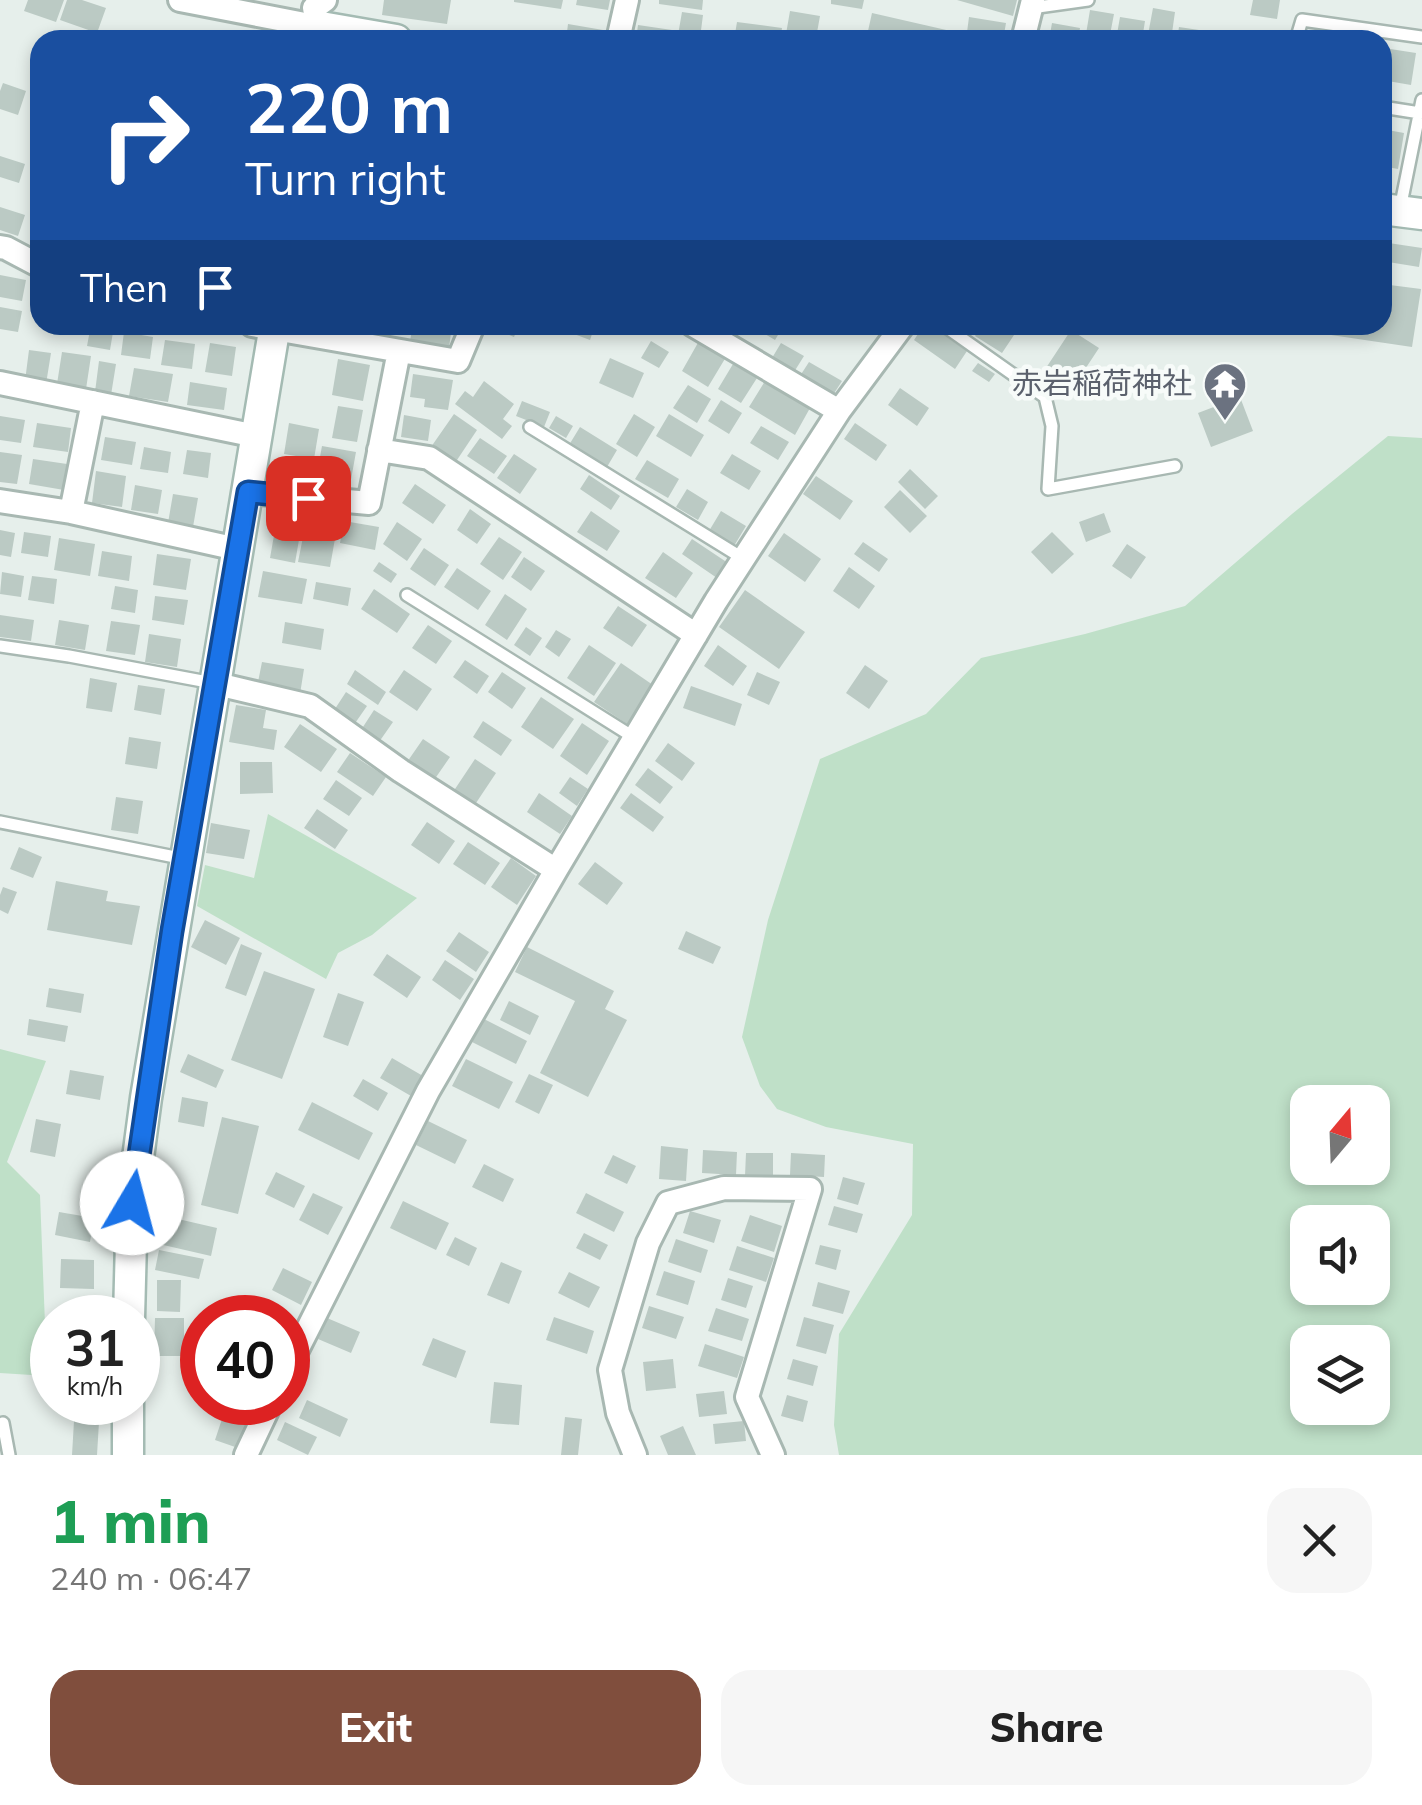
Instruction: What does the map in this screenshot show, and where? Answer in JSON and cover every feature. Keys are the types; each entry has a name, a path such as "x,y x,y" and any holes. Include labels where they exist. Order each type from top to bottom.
{"street":[{"path":"180,0 317,15 364,30"},
{"path":"620,30 628,0"},
{"path":"1026,30 1032,4"},
{"path":"0,247 30,261"},
{"path":"130,1295 132,1203 146,1098 248,492 266,335"},
{"path":"315,335 458,361 469,335"},
{"path":"710,335 839,411"},
{"path":"310,1324 428,1091 634,738 839,411 896,335"},
{"path":"248,492 369,503 399,351"},
{"path":"0,383 256,436"},
{"path":"71,512 93,402"},
{"path":"379,450 429,458 696,635"},
{"path":"0,502 71,512 237,549"},
{"path":"214,683 310,706 401,771 556,870"},
{"path":"635,1455 618,1413 610,1370 648,1243 668,1203 724,1188 810,1190 747,1397 773,1455"},
{"path":"128,1425 128,1455"},
{"path":"246,1455 260,1425"}],"lane":[{"path":"1032,4 1088,0"},
{"path":"1299,30 1302,20 1373,30"},
{"path":"1392,33 1422,37"},
{"path":"1392,107 1421,107 1401,212"},
{"path":"957,335 1045,397 1052,426 1048,489 1175,466"},
{"path":"530,428 744,560"},
{"path":"407,595 634,738"},
{"path":"0,646 214,683"},
{"path":"0,822 185,858"},
{"path":"3,1422 8,1455"}],"green space":[{"path":"1388,436 1422,438 1422,1455 839,1455 834,1425 839,1334 912,1215 913,1144 826,1127 777,1109 760,1086 742,1037 768,920 820,759 926,714 981,658 1185,606"},
{"path":"268,814 417,898 372,935 338,953 326,979 197,906 205,865 254,878"},
{"path":"0,1049 46,1061 7,1162 40,1195 44,1295 30,1295 30,1375 0,1373"}],"building":[{"path":"28,0 64,0 56,22 24,11"},
{"path":"67,0 82,0 106,8 98,30 60,20"},
{"path":"384,0 451,0 447,24 382,15"},
{"path":"514,0 563,0 561,9"},
{"path":"577,0 610,0 608,10 576,5"},
{"path":"659,0 703,0 702,10 659,4"},
{"path":"831,0 864,0 862,9 831,4"},
{"path":"957,0 1017,0 1013,16"},
{"path":"1253,0 1280,0 1277,19 1250,15"},
{"path":"1153,8 1175,12 1172,30 1149,30"},
{"path":"1090,10 1114,14 1111,30 1087,30"},
{"path":"790,11 820,16 817,30 787,30"},
{"path":"682,12 703,15 701,30 679,30"},
{"path":"872,13 946,30 868,30"},
{"path":"969,17 1006,23 1005,30 967,30"},
{"path":"1120,17 1145,21 1144,30 1118,30"},
{"path":"737,22 782,28 782,30 736,30"},
{"path":"1052,23 1080,28 1080,30 1051,30"},
{"path":"568,24 603,30 567,30"},
{"path":"638,25 672,30 637,30"},
{"path":"1392,49 1416,53 1411,85 1392,82"},
{"path":"3,83 26,91 18,115 0,109"},
{"path":"1392,131 1404,133 1398,169 1392,168"},
{"path":"0,156 25,164 19,183 0,177"},
{"path":"0,207 25,215 18,236 0,230"},
{"path":"1392,244 1422,248 1419,267 1392,263"},
{"path":"0,275 26,280 22,301 0,297"},
{"path":"1392,285 1421,289 1412,347 1331,335 1392,335"},
{"path":"0,307 22,311 18,332 0,329"},
{"path":"89,335 112,335 110,350 87,346"},
{"path":"124,335 153,337 150,359 121,355"},
{"path":"411,335 451,335 449,348 410,341"},
{"path":"917,335 944,335 967,351 955,369 914,340"},
{"path":"976,335 1014,335 1002,353"},
{"path":"1068,335 1079,335 1099,348 1072,389 1044,371"},
{"path":"165,340 195,344 192,369 161,365"},
{"path":"651,341 669,352 659,368 641,358"},
{"path":"699,341 726,357 708,387 682,371"},
{"path":"210,343 236,347 232,376 205,372"},
{"path":"781,343 804,356 794,372 772,358"},
{"path":"29,350 51,353 46,384 25,381"},
{"path":"62,352 91,356 86,389 57,384"},
{"path":"610,358 644,373 633,398 599,383"},
{"path":"338,359 370,365 363,401 332,395"},
{"path":"99,361 116,364 111,395 95,392"},
{"path":"809,362 842,381 831,398 798,379"},
{"path":"978,363 995,374 989,382 972,371"},
{"path":"733,364 757,378 741,403 718,389"},
{"path":"134,368 173,374 168,402 129,396"},
{"path":"413,374 453,380 448,410 424,407 425,399 410,397"},
{"path":"484,381 514,404 503,419 512,426 502,439 455,404 465,391 473,397"},
{"path":"765,381 810,408 795,435 749,407"},
{"path":"190,382 227,388 224,410 187,405"},
{"path":"688,385 711,399 697,423 673,408"},
{"path":"900,388 929,408 917,426 888,405"},
{"name":"赤岩稲荷神社","path":"1240,397 1253,431 1211,447 1198,413"},
{"path":"721,400 742,413 729,434 708,421"},
{"path":"522,401 550,412 544,427 516,416"},
{"path":"338,406 363,410 357,442 332,438"},
{"path":"454,414 477,430 455,463 431,447"},
{"path":"634,414 655,427 637,457 616,444"},
{"path":"669,414 704,435 691,457 656,436"},
{"path":"404,415 431,420 428,441 401,437"},
{"path":"0,416 25,420 21,443 0,440"},
{"path":"556,416 573,426 566,438 549,428"},
{"path":"37,423 71,428 68,452 33,447"},
{"path":"289,423 319,429 314,459 284,454"},
{"path":"855,423 887,445 876,461 844,439"},
{"path":"761,426 789,442 778,460 750,443"},
{"path":"580,427 617,450 607,467 569,445"},
{"path":"105,437 136,442 132,465 101,460"},
{"path":"480,438 507,456 494,474 467,456"},
{"path":"322,446 356,452 350,485 316,479"},
{"path":"144,447 171,452 168,473 140,469"},
{"path":"187,450 211,453 208,478 183,474"},
{"path":"0,452 22,455 17,484 0,482"},
{"path":"514,454 537,469 520,494 497,478"},
{"path":"732,454 761,471 749,490 720,473"},
{"path":"33,459 67,464 64,490 29,484"},
{"path":"647,460 679,479 668,498 635,479"},
{"path":"910,469 938,496 925,509 898,482"},
{"path":"96,471 126,476 122,507 92,503"},
{"path":"589,475 620,496 611,510 580,489"},
{"path":"816,476 853,501 840,520 803,494"},
{"path":"415,484 446,505 433,524 402,503"},
{"path":"135,485 162,490 158,514 131,510"},
{"path":"687,489 708,502 698,520 676,507"},
{"path":"900,490 927,516 910,533 884,507"},
{"path":"173,494 198,498 193,527 168,523"},
{"path":"470,509 491,524 477,544 457,530"},
{"path":"591,511 620,531 607,551 577,532"},
{"path":"721,511 746,526 734,546 709,531"},
{"path":"1104,513 1111,532 1086,542 1079,522"},
{"path":"344,521 379,527 375,550 340,543"},
{"path":"397,522 422,539 407,561 383,544"},
{"path":"276,524 301,528 295,563 270,558"},
{"path":"305,527 336,533 330,567 298,562"},
{"path":"0,530 15,533 11,557 0,555"},
{"path":"24,532 51,536 48,557 21,553"},
{"path":"1052,532 1074,554 1052,574 1031,552"},
{"path":"784,533 821,559 805,582 768,556"},
{"path":"499,537 522,552 503,580 480,564"},
{"path":"59,538 95,544 90,576 54,570"},
{"path":"692,539 728,563 717,578 682,554"},
{"path":"863,542 888,559 879,572 854,554"},
{"path":"1127,544 1146,557 1131,579 1112,566"},
{"path":"424,548 449,565 435,586 410,569"},
{"path":"102,551 132,556 129,581 98,576"},
{"path":"663,552 693,573 676,598 645,578"},
{"path":"157,554 191,559 186,590 153,585"},
{"path":"524,557 545,571 531,591 511,577"},
{"path":"379,562 397,574 391,583 373,571"},
{"path":"849,567 875,586 859,609 833,591"},
{"path":"457,568 491,591 478,610 444,587"},
{"path":"263,571 307,579 302,604 258,597"},
{"path":"2,572 24,576 21,597 0,594"},
{"path":"32,576 57,579 54,604 28,600"},
{"path":"316,582 351,588 348,606 313,599"},
{"path":"115,586 138,590 135,613 111,609"},
{"path":"374,589 410,614 397,633 361,609"},
{"path":"745,590 805,632 779,669 719,627"},
{"path":"505,594 527,609 507,640 485,625"},
{"path":"155,596 188,600 184,625 152,620"},
{"path":"618,606 647,625 632,647 603,628"},
{"path":"0,615 34,620 31,641 0,637"},
{"path":"59,620 89,625 85,650 55,645"},
{"path":"111,621 140,625 135,655 106,651"},
{"path":"285,622 324,629 321,650 282,643"},
{"path":"428,625 452,641 436,664 412,648"},
{"path":"526,627 542,638 530,656 514,645"},
{"path":"556,630 571,639 559,657 545,647"},
{"path":"149,634 181,639 177,667 145,662"},
{"path":"589,645 616,663 594,696 567,678"},
{"path":"718,645 747,666 733,686 704,666"},
{"path":"465,660 489,676 477,694 453,677"},
{"path":"262,662 304,669 300,694 257,687"},
{"path":"621,663 653,685 627,724 594,702"},
{"path":"865,665 888,681 869,709 846,693"},
{"path":"355,670 386,692 378,705 347,684"},
{"path":"404,670 432,689 417,711 389,692"},
{"path":"502,672 526,688 512,709 488,692"},
{"path":"757,672 780,682 769,705 747,695"},
{"path":"90,678 117,683 112,712 86,708"},
{"path":"138,685 165,689 161,715 134,710"},
{"path":"691,686 742,704 735,726 683,708"},
{"path":"346,692 367,706 351,729 331,715"},
{"path":"541,697 574,719 553,749 521,727"},
{"path":"236,705 266,710 263,728 277,730 274,750 229,742"},
{"path":"374,710 393,722 379,742 361,730"},
{"path":"483,721 512,740 501,756 473,737"},
{"path":"582,723 609,741 587,775 560,756"},
{"path":"300,724 337,749 321,772 284,747"},
{"path":"129,737 161,742 157,769 125,764"},
{"path":"423,739 450,757 432,783 405,765"},
{"path":"668,743 695,763 682,781 655,761"},
{"path":"350,753 386,777 373,796 337,772"},
{"path":"475,759 496,773 474,806 453,792"},
{"path":"240,762 272,762 273,793 240,794"},
{"path":"648,768 673,787 660,804 635,785"},
{"path":"570,777 588,789 577,806 559,793"},
{"path":"336,780 362,798 349,816 323,799"},
{"path":"539,793 572,816 560,834 527,812"},
{"path":"631,793 664,817 653,832 620,808"},
{"path":"116,797 143,801 138,834 111,830"},
{"path":"317,809 348,830 335,849 304,828"},
{"path":"427,822 455,841 439,864 411,845"},
{"path":"211,823 250,830 244,859 206,853"},
{"path":"468,842 500,863 485,885 453,864"},
{"path":"19,847 42,857 33,878 10,869"},
{"path":"511,858 536,876 517,905 491,887"},
{"path":"595,862 623,883 607,905 578,884"},
{"path":"56,881 108,891 106,901 140,906 132,945 47,930"},
{"path":"3,887 17,892 8,914 0,910"},
{"path":"205,920 240,938 226,965 191,947"},
{"path":"686,931 721,947 713,964 678,949"},
{"path":"459,932 489,952 476,972 446,951"},
{"path":"241,944 262,953 246,996 225,988"},
{"path":"527,947 614,991 605,1009 627,1020 588,1097 540,1073 575,1001 515,972"},
{"path":"387,954 421,977 407,998 373,975"},
{"path":"445,960 474,979 460,1000 432,980"},
{"path":"264,971 315,989 282,1079 231,1060"},
{"path":"49,988 84,994 81,1013 46,1007"},
{"path":"338,993 364,1002 348,1046 323,1037"},
{"path":"509,1001 539,1016 530,1035 500,1020"},
{"path":"29,1019 68,1026 65,1042 27,1035"},
{"path":"484,1019 527,1041 516,1064 472,1042"},
{"path":"188,1054 224,1070 216,1088 180,1072"},
{"path":"392,1058 423,1076 411,1096 380,1078"},
{"path":"466,1059 513,1082 499,1109 452,1086"},
{"path":"70,1070 104,1076 100,1100 66,1094"},
{"path":"529,1074 553,1085 539,1114 515,1102"},
{"path":"363,1079 388,1093 378,1111 353,1096"},
{"path":"182,1097 208,1102 204,1127 178,1122"},
{"path":"312,1102 373,1133 359,1160 298,1130"},
{"path":"222,1117 259,1126 238,1214 201,1205"},
{"path":"36,1119 61,1124 55,1157 30,1152"},
{"path":"428,1121 467,1140 455,1164 416,1145"},
{"path":"661,1146 688,1149 686,1181 659,1179"},
{"path":"703,1150 737,1152 736,1175 702,1173"},
{"path":"746,1153 773,1153 773,1176 745,1176"},
{"path":"791,1153 825,1155 824,1177 790,1175"},
{"path":"613,1155 636,1166 627,1184 604,1173"},
{"path":"484,1164 514,1179 503,1202 472,1187"},
{"path":"276,1172 305,1186 294,1208 265,1194"},
{"path":"843,1177 865,1183 858,1205 837,1199"},
{"path":"313,1193 343,1207 328,1235 299,1220"},
{"path":"586,1193 624,1212 614,1232 576,1213"},
{"path":"403,1201 449,1223 436,1250 390,1228"},
{"path":"834,1206 863,1214 857,1233 828,1225"},
{"path":"690,1211 721,1220 714,1243 683,1233"},
{"path":"59,1212 94,1218 90,1242 55,1235"},
{"path":"750,1215 782,1226 774,1252 741,1241"},
{"path":"165,1216 217,1228 211,1256 159,1244"},
{"path":"584,1233 608,1245 600,1260 576,1248"},
{"path":"455,1237 477,1248 469,1266 446,1255"},
{"path":"676,1239 708,1250 701,1273 668,1262"},
{"path":"820,1245 841,1250 836,1270 815,1264"},
{"path":"737,1246 774,1258 766,1282 729,1270"},
{"path":"159,1250 204,1259 199,1279 155,1270"},
{"path":"61,1259 94,1260 94,1289 60,1288"},
{"path":"501,1262 522,1271 509,1304 487,1295"},
{"path":"283,1268 312,1282 306,1295 282,1295 272,1290"},
{"path":"664,1271 695,1281 688,1305 656,1295"},
{"path":"569,1272 600,1287 589,1308 558,1293"},
{"path":"728,1278 753,1286 746,1308 721,1300"},
{"path":"157,1280 181,1280 180,1312 160,1311"},
{"path":"818,1282 850,1291 843,1314 812,1306"},
{"path":"649,1306 684,1317 676,1339 642,1328"},
{"path":"716,1308 749,1319 742,1341 708,1331"},
{"path":"554,1317 594,1331 587,1354 546,1340"},
{"path":"804,1317 834,1325 826,1354 796,1346"},
{"path":"160,1318 180,1318 180,1356 160,1356"},
{"path":"327,1318 360,1332 351,1353 318,1339"},
{"path":"433,1338 466,1351 456,1378 422,1365"},
{"path":"705,1344 744,1357 737,1378 698,1366"},
{"path":"673,1359 676,1388 646,1391 643,1362"},
{"path":"793,1359 818,1366 813,1386 787,1379"},
{"path":"494,1382 522,1385 519,1425 490,1423"},
{"path":"724,1391 727,1414 699,1417 696,1394"},
{"path":"787,1395 808,1401 803,1422 781,1416"},
{"path":"310,1401 348,1419 340,1437 310,1423"},
{"path":"565,1417 582,1419 578,1455 561,1455"},
{"path":"744,1421 746,1441 715,1444 713,1424"},
{"path":"74,1425 99,1425 97,1455 72,1455"},
{"path":"220,1425 247,1425 238,1448 215,1440"},
{"path":"284,1425 317,1437 308,1455 277,1440"},
{"path":"683,1426 696,1455 668,1455 660,1436"}],"place":[{"name":"赤岩稲荷神社","path":"1225,422"}],"route":[{"path":"132,1203 172,931 248,492 308,498"}]}
